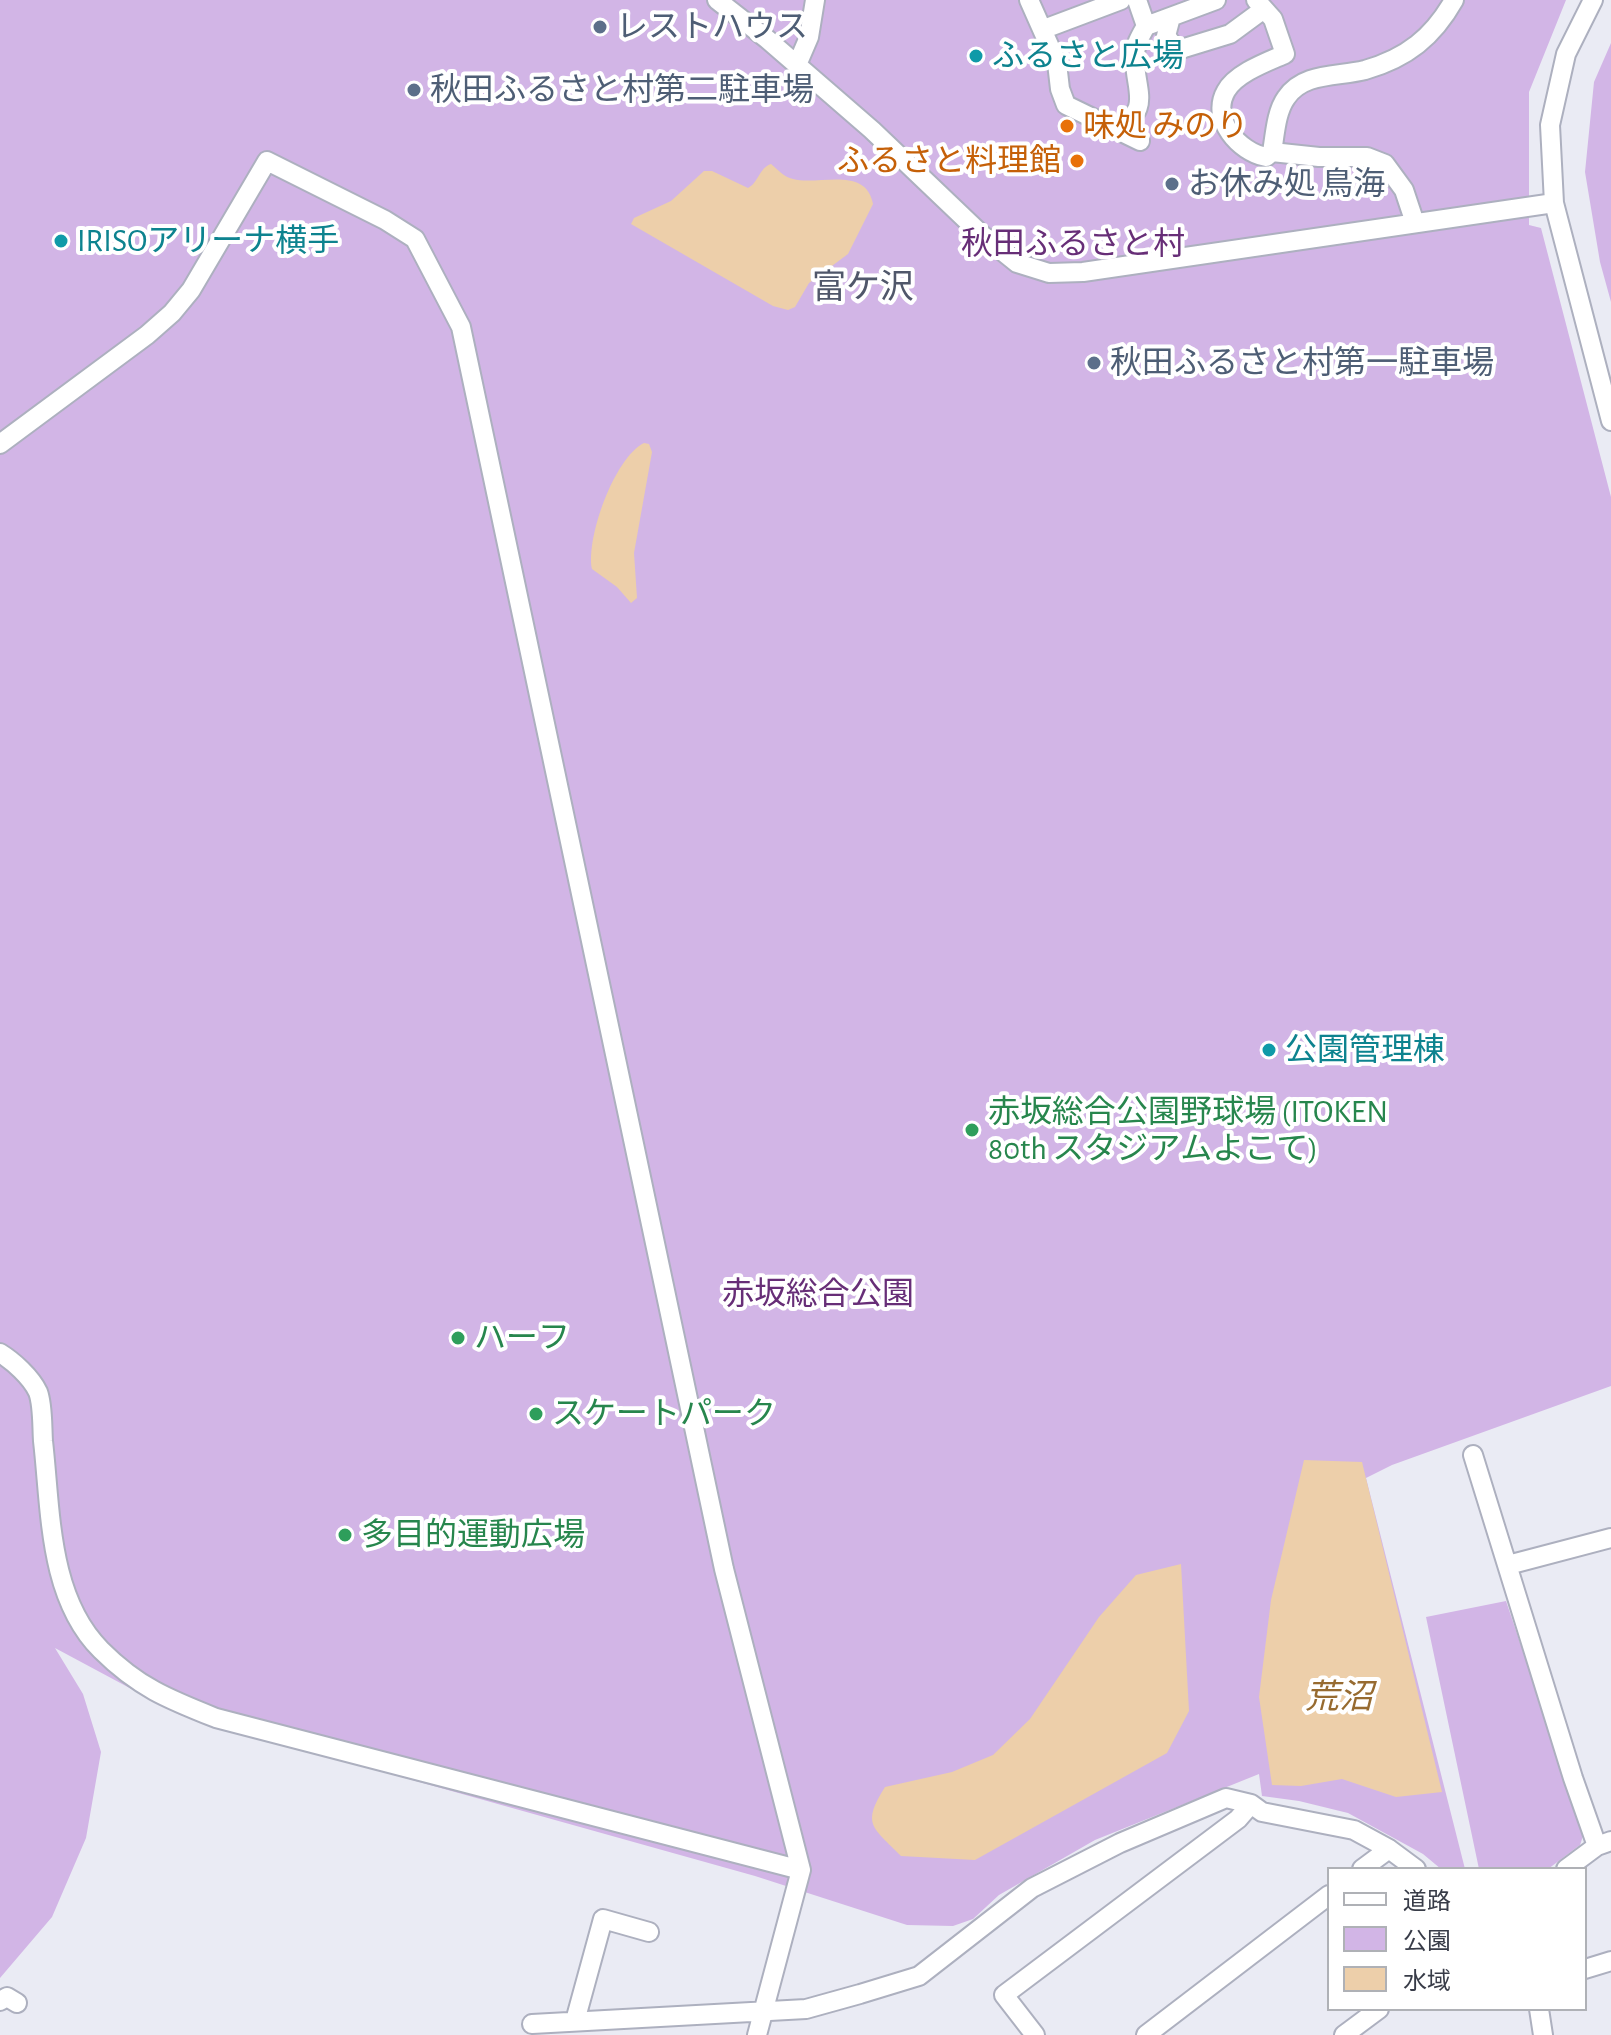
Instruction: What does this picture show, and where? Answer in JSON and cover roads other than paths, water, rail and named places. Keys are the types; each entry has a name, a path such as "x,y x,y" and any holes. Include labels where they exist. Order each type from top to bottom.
{"street":[{"path":"717,0 872,130 991,242 1017,263 1049,273 1083,272 1554,203"},
{"path":"797,65 809,37 815,0"},
{"path":"1029,0 1057,63 1060,89 1066,105 1140,141"},
{"path":"1065,0 1073,18"},
{"path":"1044,29 1121,0"},
{"path":"1112,129 1129,121 1141,99 1135,51 1146,26 1137,0"},
{"path":"1146,26 1216,0"},
{"path":"1171,17 1166,36 1181,49 1230,34 1260,4 1273,19 1285,54 1236,80 1225,92 1222,113 1233,138 1250,154 1266,157 1272,152 1285,98 1303,82 1366,70 1407,52 1425,41 1454,0"},
{"path":"1593,0 1566,54 1550,125 1554,203 1611,421"},
{"path":"1272,152 1319,157 1367,157 1385,164 1404,190 1415,223"},
{"path":"0,444 172,313 191,290 267,161 385,220 415,239 461,327 726,1577 801,1870 757,2035"},
{"path":"0,1353 12,1360 38,1392 50,1513 68,1601 98,1648 155,1694 216,1718 801,1870"},
{"path":"1473,1455 1573,1778 1604,1844 1569,1867"},
{"path":"1508,1565 1611,1538"},
{"path":"532,2024 806,2009 919,1976 1032,1888 1120,1843 1226,1798 1251,1804 1262,1812 1354,1830 1389,1849 1413,1867"},
{"path":"1035,2035 1004,1995 1238,1819 1251,1804"},
{"path":"1365,1867 1389,1849"},
{"path":"1146,2035 1327,1897"},
{"path":"575,2021 603,1919 649,1932"},
{"path":"1587,1968 1611,1961"},
{"path":"1344,2035 1376,2011"},
{"path":"1539,2011 1543,2035"}],"water":[{"path":"771,164 793,179 851,181 869,192 873,204 848,254 809,283 795,307 788,310 773,306 631,224 634,218 671,201 704,171 712,171 748,188"},
{"path":"644,443 649,444 652,452 634,553 637,598 631,603 617,587 592,569 591,555 604,500 622,465"},
{"name":"荒沼","path":"1304,1460 1362,1462 1442,1792 1396,1797 1342,1779 1301,1786 1272,1785 1259,1697 1271,1600"},
{"path":"1181,1564 1189,1711 1167,1753 975,1860 901,1856 883,1838 872,1818 885,1787 952,1772 993,1755 1030,1719 1099,1617 1136,1575"}],"place":[{"name":"レストハウス","path":"600,27"},
{"name":"ふるさと広場","path":"976,56"},
{"name":"秋田ふるさと村第二駐車場","path":"414,90"},
{"name":"味処 みのり","path":"1067,126"},
{"name":"ふるさと料理館","path":"1077,161"},
{"name":"お休み処 鳥海","path":"1172,184"},
{"name":"IRISOアリーナ横手","path":"61,241"},
{"name":"秋田ふるさと村第一駐車場","path":"1094,363"},
{"name":"公園管理棟","path":"1269,1050"},
{"name":"赤坂総合公園野球場 (ITOKEN 80th スタジアムよこて)","path":"972,1130"},
{"name":"ハーフ","path":"458,1338"},
{"name":"スケートパーク","path":"536,1414"},
{"name":"多目的運動広場","path":"345,1535"}],"district":[{"name":"富ケ沢","path":"863,288"}],"park label":[{"name":"秋田ふるさと村","path":"1073,244"},
{"name":"赤坂総合公園","path":"818,1294"}]}
